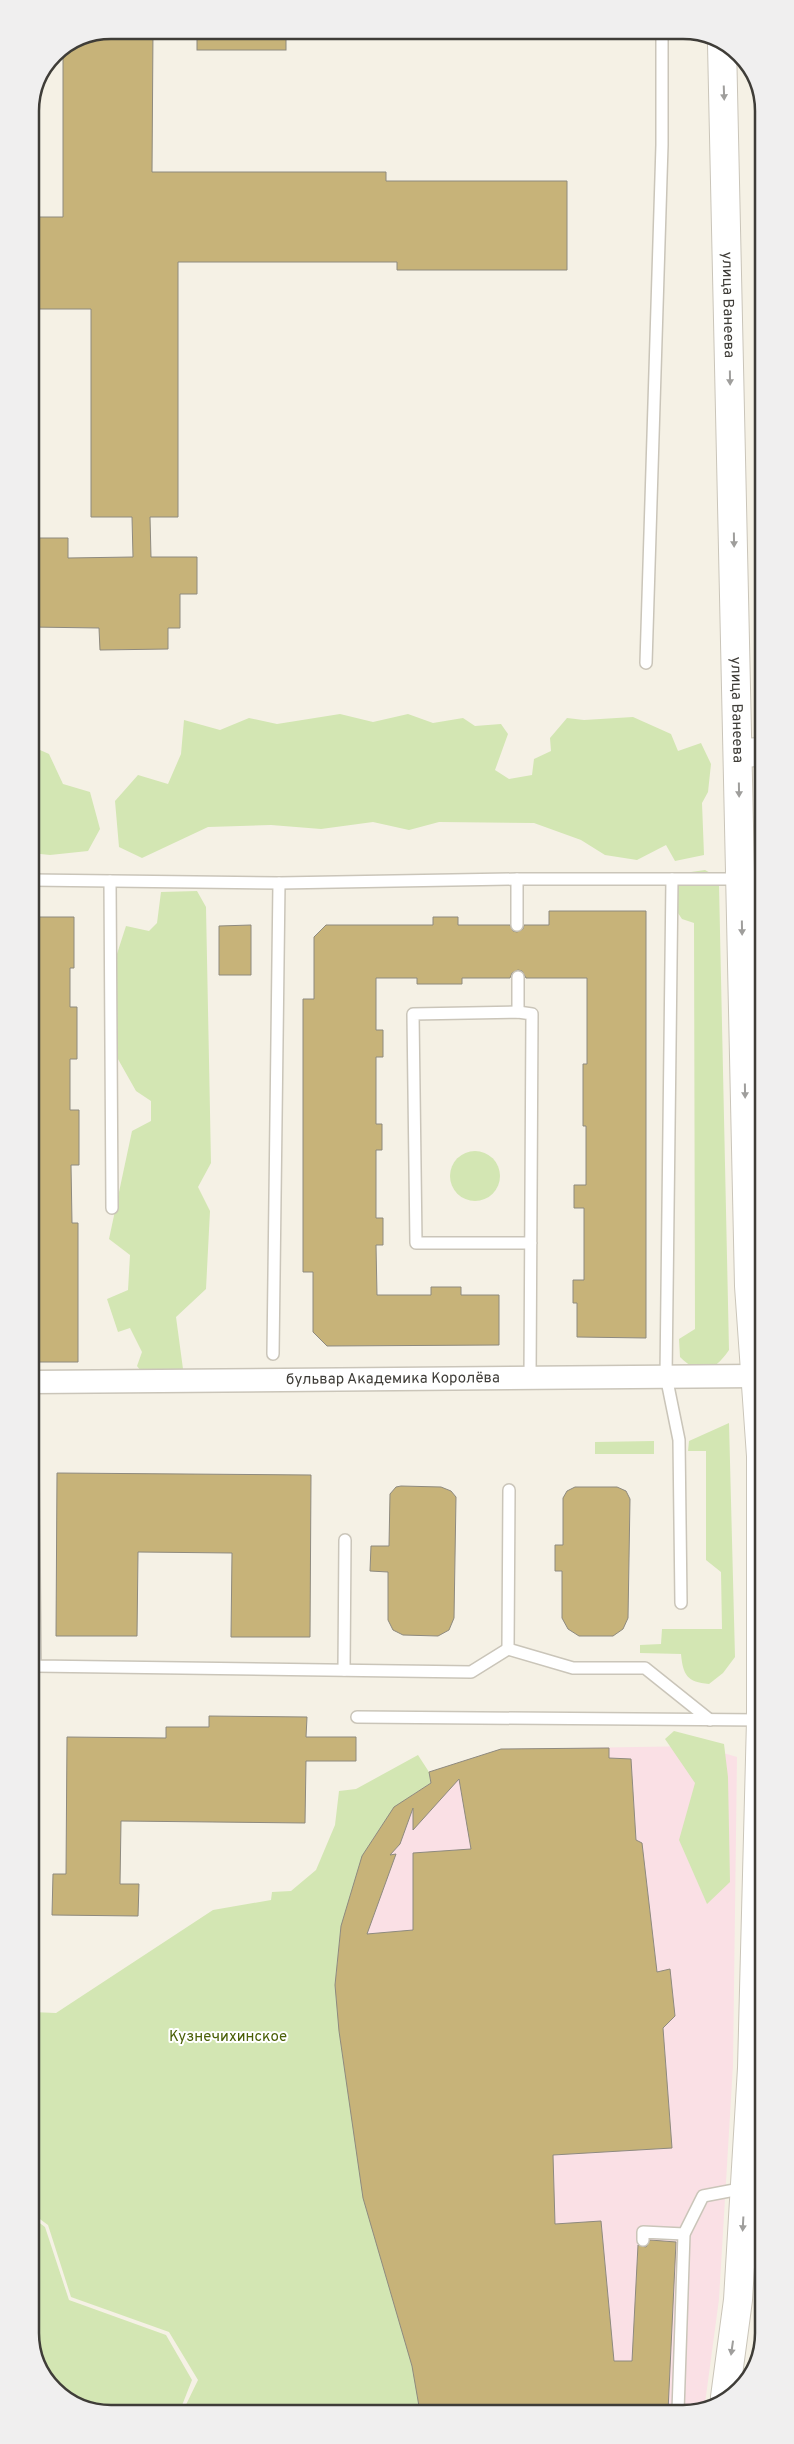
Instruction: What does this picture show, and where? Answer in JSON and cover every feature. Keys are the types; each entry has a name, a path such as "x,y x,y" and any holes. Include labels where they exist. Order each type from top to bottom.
{"main road":[{"name":"улица Ванеева","path":"722,50 750,753 741,879 749,1286 755,1340"},
{"name":"улица Ванеева","path":"726,2391 738,2300 752,2068 755,1964"}],"street":[{"name":"бульвар Академика Королёва","path":"39,1382 755,1376"}],"lane":[{"path":"646,663 662,146 662,39"},
{"path":"39,880 279,882 517,878 741,879"},
{"path":"517,878 518,925"},
{"path":"672,879 666,1376 679,1440 681,1603"},
{"path":"110,881 112,1208"},
{"path":"273,1354 279,882"},
{"path":"518,978 518,1012"},
{"path":"530,1378 531,1244 532,1014 518,1012 413,1014 416,1244 531,1244"},
{"path":"508,1649 509,1490"},
{"path":"344,1670 345,1540"},
{"path":"39,1666 471,1672 508,1649 573,1668 645,1668 710,1720"},
{"path":"357,1717 755,1720"},
{"path":"678,2405 684,2234 703,2196 745,2188"},
{"path":"643,2240 643,2232 684,2234"}],"shaded area":[{"path":"700,1746 737,1757 733,2065 719,2299 705,2402 702,2403 693,2405 418,2405 339,2031 335,1985 341,1926 362,1856 394,1807 431,1783 429,1772 501,1749"}],"green space":[{"path":"340,714 373,722 408,714 433,723 463,718 475,726 501,724 508,734 495,770 509,779 532,775 534,759 551,751 550,738 567,718 584,720 633,717 671,734 678,751 701,743 711,764 708,792 702,803 704,855 675,861 666,845 637,860 605,855 581,840 534,823 439,822 409,830 373,822 321,829 271,825 208,827 142,858 119,847 115,801 138,775 168,784 181,754 184,720 220,730 249,718 277,724"},
{"path":"39,750 49,754 63,784 90,792 100,829 88,851 50,855 39,854"},
{"path":"705,870 714,875 719,885 729,1350 712,1367 700,1369 687,1363 680,1357 679,1339 695,1329 694,923 682,919 676,910 676,883 684,873"},
{"path":"197,891 206,907 211,1163 198,1187 210,1211 206,1289 176,1317 183,1369 172,1384 151,1384 137,1366 142,1352 130,1328 118,1332 107,1299 128,1290 130,1255 109,1239 132,1131 151,1121 151,1101 136,1091 110,1045 115,960 126,926 149,931 157,923 161,892"},
{"path":"475,1151 484,1153 495,1162 500,1176 498,1185 489,1196 475,1201 466,1199 455,1190 450,1176 452,1167 461,1156"},
{"path":"729,1423 735,1657 723,1673 709,1684 696,1681 688,1676 683,1667 681,1654 640,1653 640,1645 661,1644 662,1629 722,1629 721,1572 706,1560 706,1451 688,1451 689,1441"},
{"path":"654,1441 654,1454 595,1454 595,1442"},
{"path":"674,1731 724,1744 728,1777 730,1882 707,1904 679,1840 695,1783 665,1739"},
{"name":"Кузнечихинское","path":"418,1755 429,1772 431,1783 412,1795 411,1804 385,1821 371,1842 363,1886 341,1926 335,1985 422,2375 424,2405 186,2405 198,2380 169,2332 71,2297 48,2225 39,2218 39,2012 56,2013 213,1910 271,1900 272,1892 291,1891 316,1870 335,1825 339,1791 356,1789"},
{"path":"39,2222 45,2227 69,2300 166,2335 192,2380 182,2405 96,2404 75,2396 57,2381 46,2365 39,2343"}],"building":[{"path":"153,39 152,172 386,172 386,181 567,181 567,270 397,270 397,262 178,262 178,517 150,517 151,557 197,557 197,594 180,594 180,628 168,628 168,649 100,650 99,628 39,627 39,538 68,538 68,558 133,557 132,517 91,517 91,309 39,309 39,217 63,217 63,58 83,44 96,40"},
{"path":"197,39 286,39 286,50 197,50"},
{"path":"549,911 646,911 646,1338 577,1337 577,1303 573,1303 573,1280 584,1280 584,1208 574,1208 574,1185 586,1185 586,1126 583,1126 583,1064 587,1064 587,978 526,978 522,971 518,970 512,973 510,978 462,978 462,984 417,984 417,978 376,978 376,1030 383,1030 383,1057 376,1057 376,1124 382,1124 382,1150 376,1150 376,1218 383,1218 383,1245 376,1245 377,1295 431,1295 431,1287 461,1287 461,1295 499,1295 499,1345 327,1346 313,1332 313,1272 303,1272 303,999 314,999 314,937 326,925 433,925 433,917 458,917 458,925 510,925 513,931 517,932 523,929 524,925 549,925"},
{"path":"39,917 74,917 74,968 70,968 70,1007 77,1007 77,1059 70,1059 70,1110 79,1110 79,1165 71,1165 72,1223 78,1223 78,1362 39,1362"},
{"path":"251,925 251,975 219,975 219,926"},
{"path":"57,1473 311,1475 310,1637 231,1637 232,1553 138,1552 137,1636 56,1636"},
{"path":"396,1487 441,1487 451,1491 456,1497 454,1618 449,1630 438,1636 403,1635 393,1630 388,1620 388,1572 370,1571 371,1546 389,1546 390,1494"},
{"path":"575,1487 617,1487 626,1491 630,1499 628,1618 623,1629 613,1636 579,1636 568,1629 562,1618 562,1571 555,1571 555,1545 563,1545 563,1498 567,1491"},
{"path":"209,1716 307,1717 306,1737 356,1737 356,1761 306,1761 305,1823 121,1821 120,1884 139,1884 138,1916 52,1915 53,1874 66,1874 67,1737 166,1738 166,1727 209,1727"},
{"path":"609,1748 609,1758 631,1759 636,1840 642,1843 657,1972 670,1969 675,2016 663,2028 672,2148 553,2155 555,2224 601,2221 614,2361 632,2361 638,2245 646,2247 650,2240 676,2242 668,2405 419,2405 412,2366 363,2198 339,2031 335,1985 341,1926 362,1856 394,1807 431,1783 429,1772 501,1749","holes":["459,1779 471,1849 413,1853 413,1930 367,1934 396,1854 390,1855 400,1844 413,1808 413,1830"]}]}
